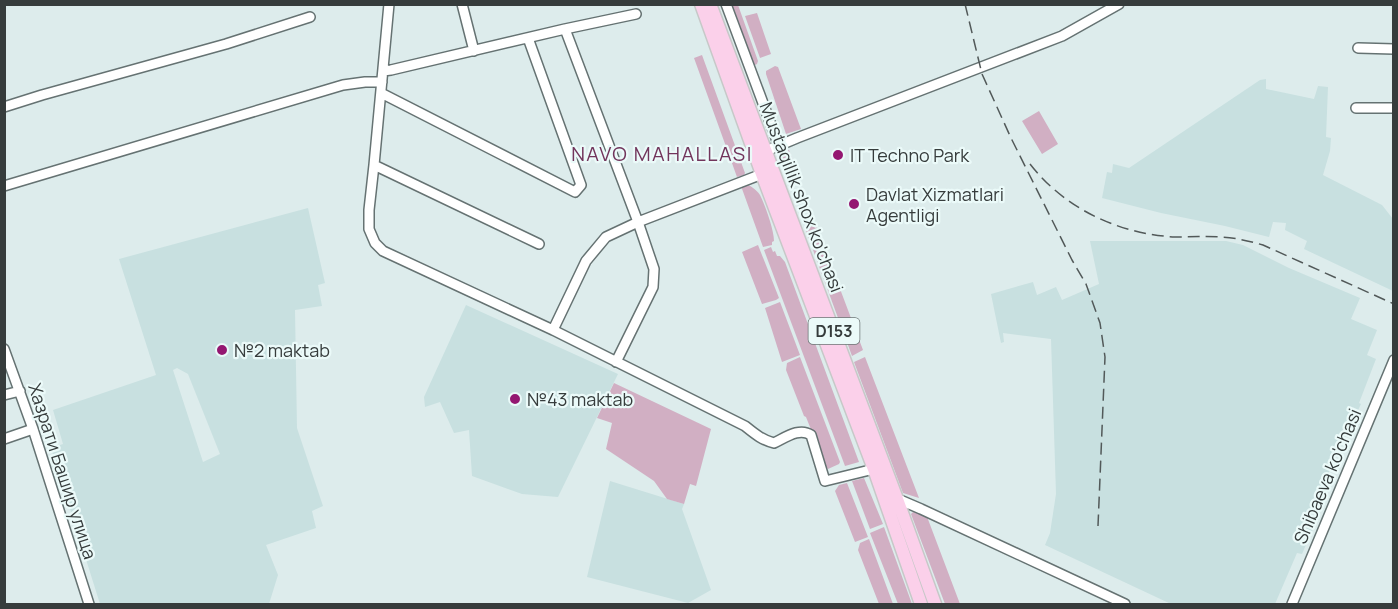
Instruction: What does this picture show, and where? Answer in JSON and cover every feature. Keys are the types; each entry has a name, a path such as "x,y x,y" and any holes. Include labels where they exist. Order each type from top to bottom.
{"main road":[{"name":"Mustaqillik shox ko'chasi","path":"701,4 766,151 879,468 882,492 921,604"},
{"name":"Mustaqillik shox ko'chasi","path":"710,4 762,174 879,468 897,499 935,604"}],"street":[{"path":"389,4 369,210 369,229 375,243 383,251 553,330 745,426 766,441 774,443 802,431 807,432 825,481 879,468"},
{"path":"462,4 474,51"},
{"path":"726,4 779,146"},
{"path":"766,151 1062,36 1119,4"},
{"path":"383,70 392,70 636,14"},
{"path":"4,107 226,44 310,17"},
{"path":"564,29 654,269 653,287 616,362"},
{"path":"381,93 575,192 581,184 528,38"},
{"path":"1358,48 1394,49"},
{"path":"4,186 343,85 382,82"},
{"path":"1356,108 1394,108"},
{"path":"374,165 538,244"},
{"path":"553,330 586,261 606,237 638,222 762,174"},
{"name":"Хазрати Башир улица","path":"4,349 33,429 89,604"},
{"name":"Shibaeva ko'chasi","path":"1292,604 1394,360"},
{"path":"4,394 20,391"},
{"path":"4,439 33,429"},
{"path":"882,492 1125,604"}],"shaded area":[{"path":"730,5 738,5 758,61 753,66"},
{"path":"757,13 771,54 760,58 745,16"},
{"path":"702,55 744,175 737,177 694,58"},
{"path":"775,66 778,67 801,129 786,134 766,74 766,71"},
{"path":"1266,79 1266,89 1314,99 1318,86 1328,87 1326,137 1331,138 1323,175 1382,205 1393,219 1393,291 1304,249 1307,241 1285,230 1286,223 1273,222 1269,237 1102,198 1107,172 1112,173 1113,164 1129,168 1260,80"},
{"path":"1039,111 1058,144 1042,154 1022,121"},
{"path":"789,150 800,179 788,183 778,155"},
{"path":"744,184 755,189 762,199 773,231 772,245 763,247 741,186"},
{"path":"308,208 325,283 318,285 322,306 295,310 297,428 323,506 312,511 316,528 266,545 278,575 269,604 100,604 51,448 63,444 53,410 156,375 119,259","holes":["177,368 188,374 220,454 203,462 173,370"]},
{"path":"816,225 863,350 852,356 805,228"},
{"path":"1090,241 1226,241 1243,245 1289,268 1360,298 1351,319 1377,330 1367,355 1376,359 1359,403 1361,404 1334,460 1311,516 1316,522 1302,554 1297,553 1275,604 1171,604 1045,545 1050,533 1056,494 1051,339 1003,333 1004,342 1001,343 991,294 1033,282 1037,295 1056,287 1062,300 1099,284"},
{"path":"758,245 779,298 762,304 742,252"},
{"path":"771,247 773,252 775,251 777,256 785,262 859,462 845,466 764,250"},
{"path":"780,302 800,355 782,362 765,308"},
{"name":"№43 maktab","path":"466,305 618,374 558,497 522,494 472,476 469,430 454,433 440,402 425,407 424,397"},
{"path":"800,357 840,462 828,469 786,370 787,363"},
{"path":"865,357 919,498 903,493 854,362"},
{"path":"614,383 711,429 696,486 690,484 684,504 667,499 654,481 606,449 612,423 597,418"},
{"path":"864,478 883,524 870,529 852,481"},
{"path":"610,481 684,504 682,509 711,590 688,603 587,577"},
{"path":"847,483 868,537 855,542 835,491 839,485"},
{"path":"913,512 926,514 960,604 945,604 911,514"},
{"path":"884,527 912,604 898,604 870,533"},
{"path":"869,539 893,604 879,604 858,550 860,543"}],"railway":[{"path":"965,4 982,74 1011,138 1086,284 1100,323 1105,357 1098,526"},
{"path":"1030,164 1044,180 1076,206 1114,224 1154,235 1227,237 1263,245 1394,304"}],"place":[{"name":"IT Techno Park","path":"838,155"},
{"name":"Davlat Xizmatlari Agentligi","path":"854,204"},
{"name":"№2 maktab","path":"222,350"},
{"name":"№43 maktab","path":"515,399"}],"district":[{"name":"NAVO MAHALLASI","path":"662,153"}]}
